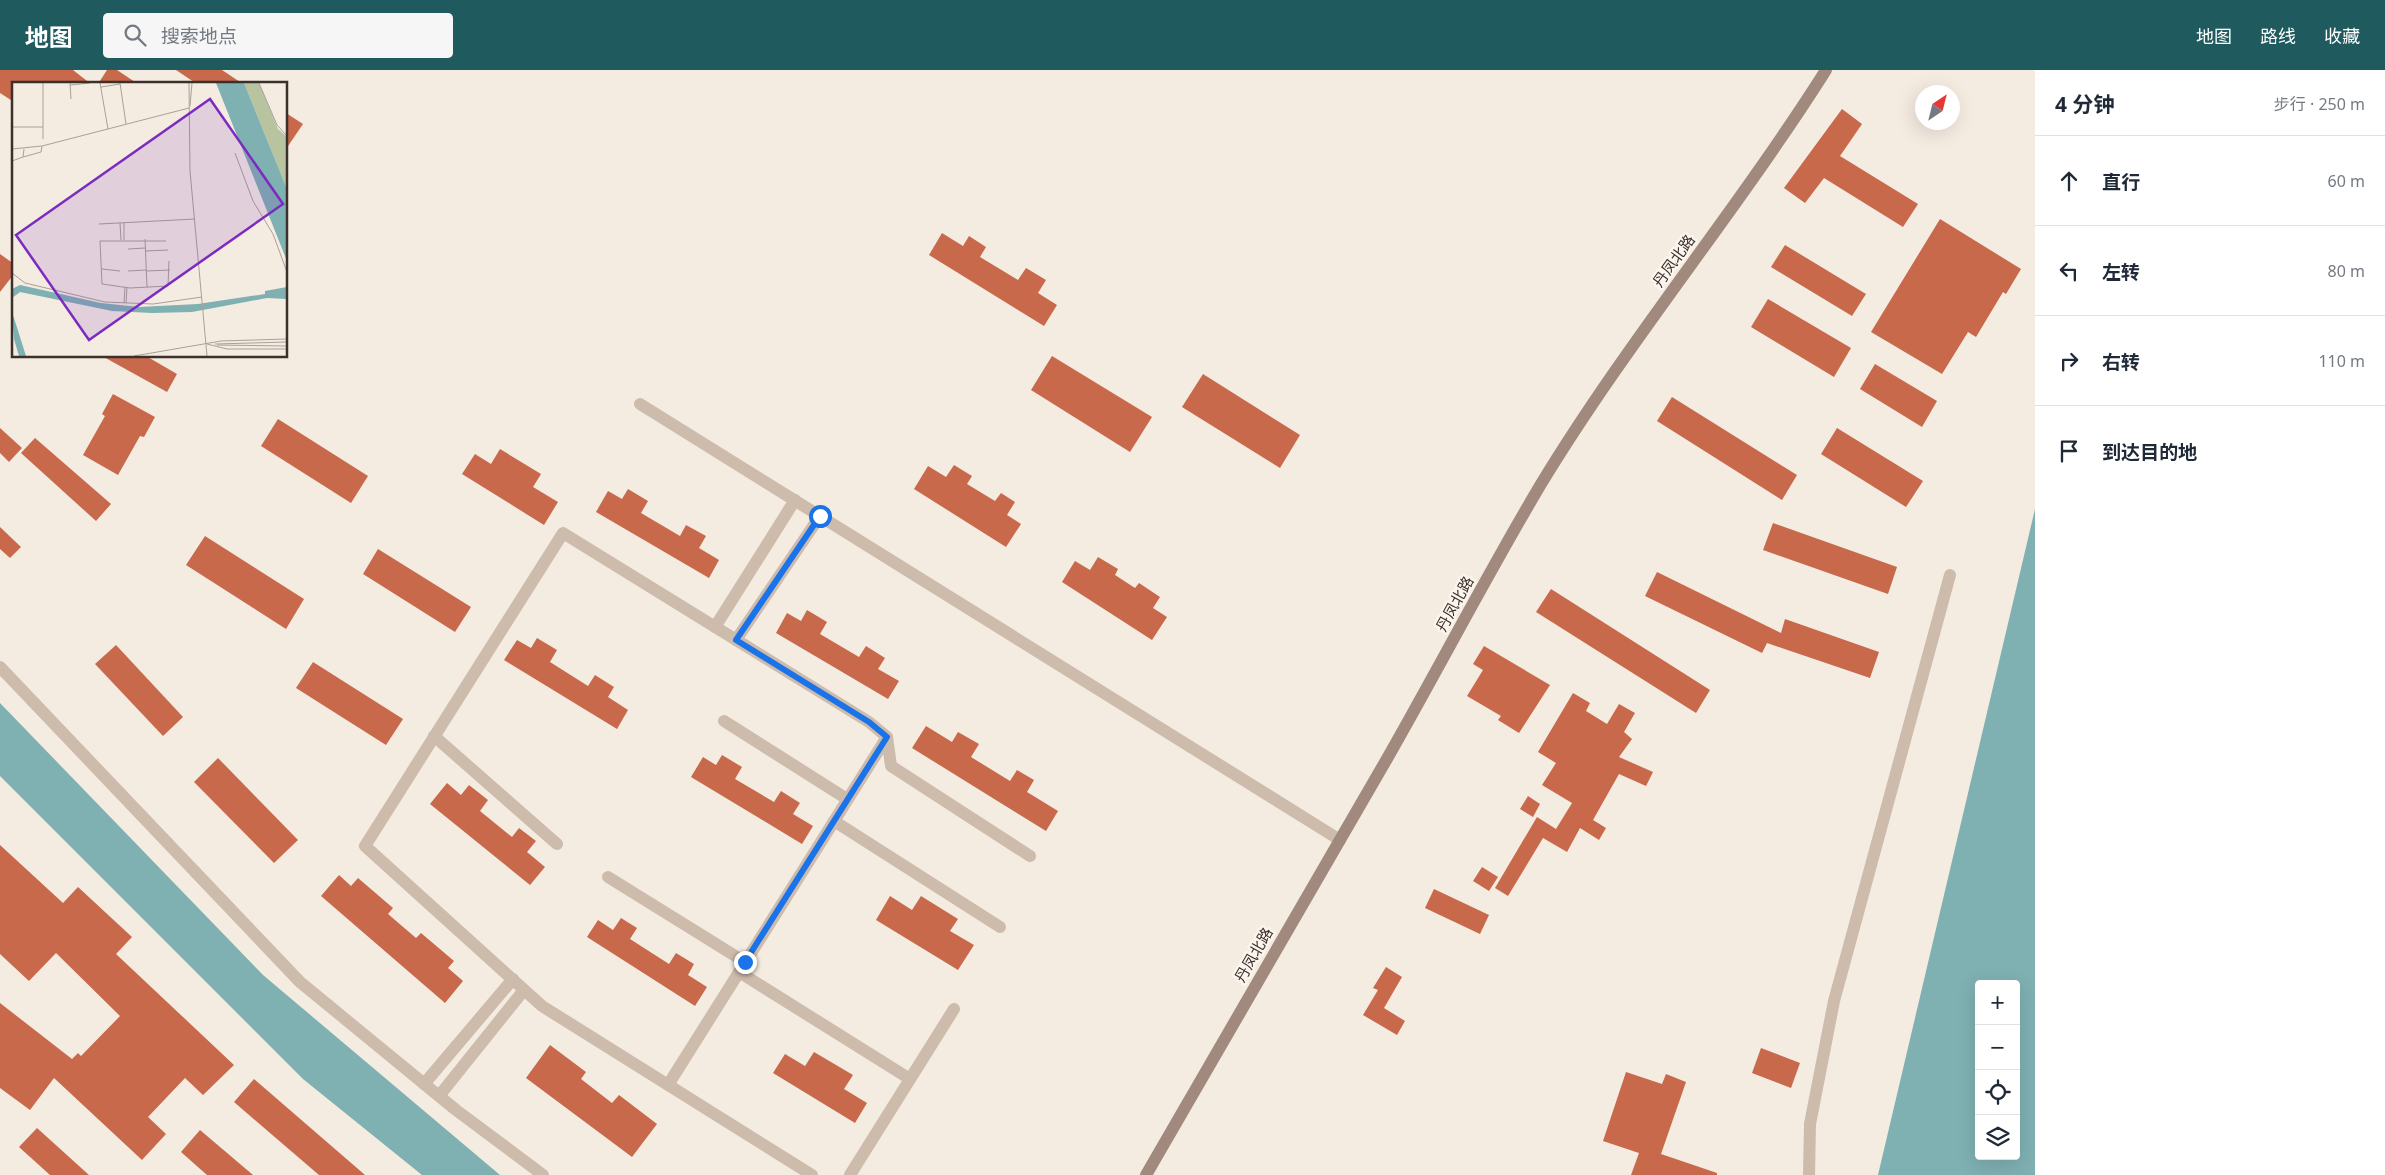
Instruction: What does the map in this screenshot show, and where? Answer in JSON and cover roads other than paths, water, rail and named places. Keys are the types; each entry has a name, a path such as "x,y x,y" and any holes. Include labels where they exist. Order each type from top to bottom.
{"main road":[{"name":"丹凤北路","path":"1146,1175 1340,840 1542,484 1629,350 1709,241 1826,70"}],"street":[{"path":"640,404 1340,840"},
{"path":"715,627 795,500"},
{"path":"736,640 820,516"},
{"path":"812,1175 542,1006 365,846 563,533 869,722 887,737 892,766 1030,856"},
{"path":"1808,1175 1810,1124 1834,1001 1950,575"},
{"path":"0,667 300,982 439,1096 543,1175"},
{"path":"724,721 847,799"},
{"path":"434,736 557,844"},
{"path":"668,1085 887,737"},
{"path":"834,821 1000,926"},
{"path":"608,878 910,1079"},
{"path":"424,1084 513,979"},
{"path":"439,1096 524,990"},
{"path":"850,1175 954,1009"}],"water":[{"path":"2035,509 2035,1175 1878,1175"},
{"path":"0,703 263,975 500,1175 422,1175 303,1079 0,776"}]}
